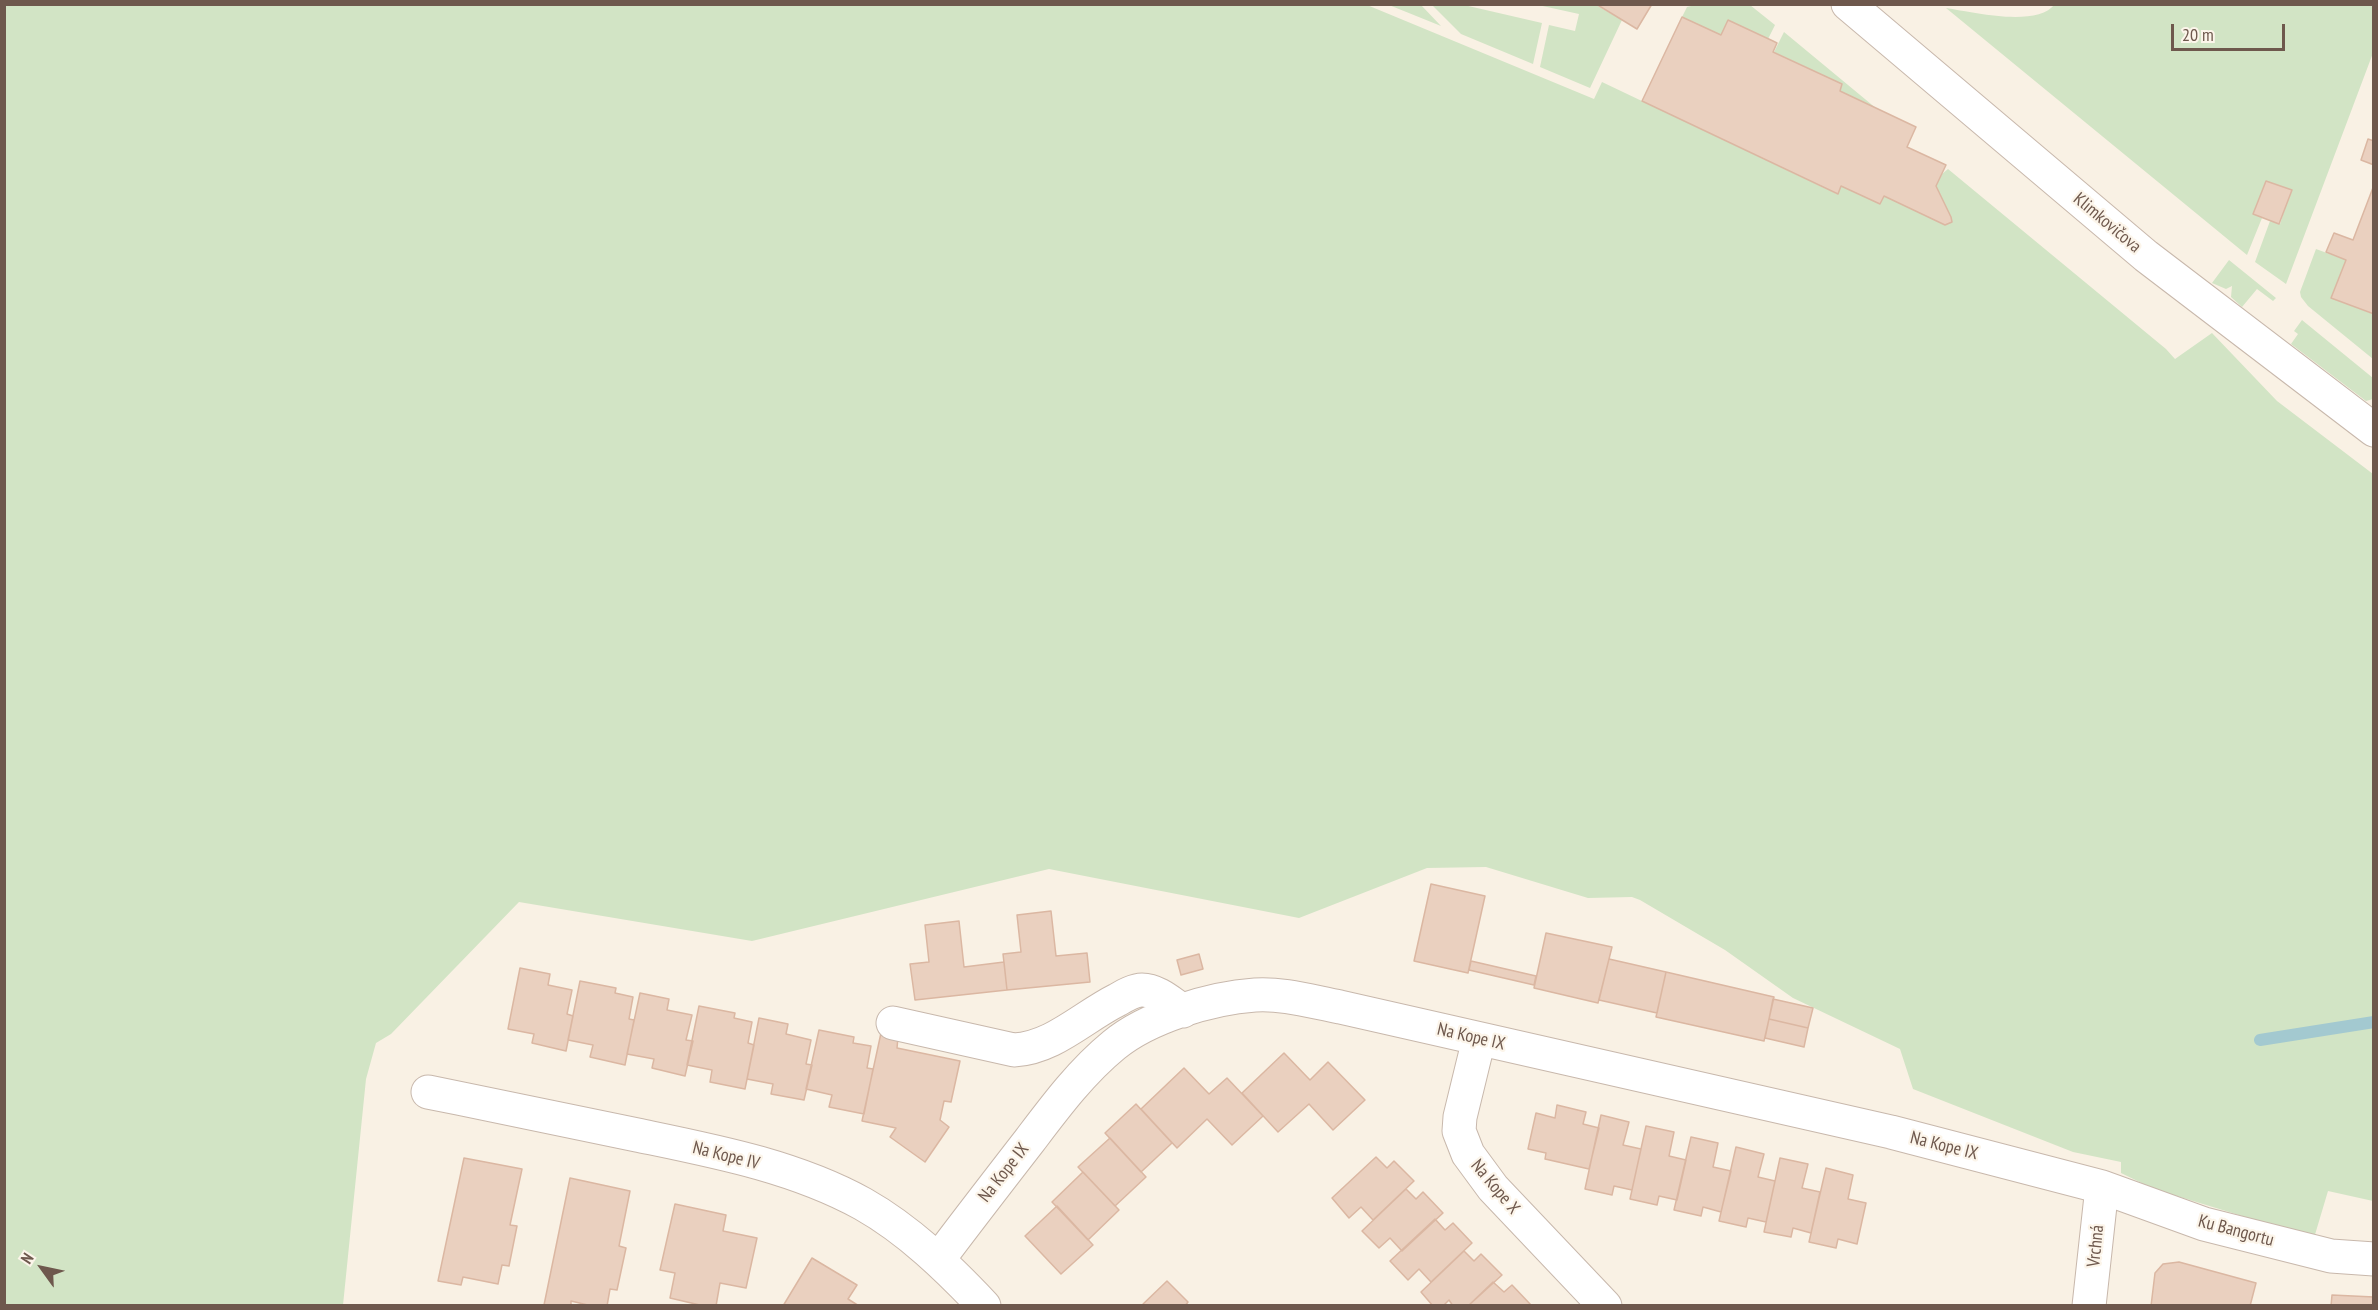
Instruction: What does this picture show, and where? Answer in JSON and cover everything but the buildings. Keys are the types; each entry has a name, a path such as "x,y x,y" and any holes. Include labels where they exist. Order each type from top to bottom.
{"street":[{"name":"Klimkovičova","path":"1848,4 2146,256 2373,430"},
{"path":"893,1023 1014,1050 1027,1049 1058,1036 1100,1008 1141,990 1154,993 1183,1011"},
{"name":"Na Kope IX","path":"938,1260 1062,1099 1115,1044 1149,1024 1183,1011 1219,1001 1256,995 1340,1007 1891,1132 2102,1187"},
{"name":"Na Kope X","path":"1479,1039 1460,1117 1459,1131 1468,1154 1492,1188 1605,1305"},
{"name":"Na Kope IV","path":"428,1092 688,1146 798,1175 836,1190 886,1219 938,1260 984,1305"},
{"name":"Ku Bangortu","path":"2102,1187 2204,1224 2331,1256 2373,1259"},
{"name":"Vrchná","path":"2089,1305 2102,1187"}],"green space":[{"path":"2055,4 2373,5 2373,53 2286,284 2255,262 2270,221 2280,224 2291,190 2266,181 2253,214 2262,218 2247,255 1946,8 1987,15 2019,17 2046,11"},
{"path":"5,5 1367,5 1594,99 1602,82 1837,194 1841,186 1880,204 1884,196 1945,225 1951,222 1951,217 1936,186 1942,174 1948,169 2166,349 2175,359 2212,333 2277,401 2373,474 2373,1201 2328,1191 2314,1238 2154,1189 2121,1173 2121,1162 2073,1152 1913,1089 1900,1049 1793,998 1725,950 1632,897 1588,898 1486,867 1427,868 1299,918 1049,869 752,941 519,902 391,1034 376,1043 366,1079 343,1305 5,1306"},
{"path":"1389,5 1421,5 1441,26"},
{"path":"1432,5 1464,5 1542,23 1533,64 1461,34"},
{"path":"1538,5 1596,5 1622,20 1590,88 1540,67 1549,25 1575,31 1579,14"},
{"path":"1750,5 1775,25 1768,39 1728,20 1721,35 1682,17 1687,7"},
{"path":"1784,32 1877,109 1840,91 1842,84 1774,52"},
{"path":"2316,249 2346,260 2331,298 2373,314 2373,359 2308,306 2301,297 2300,292"},
{"path":"2229,260 2276,298 2273,301 2257,289 2242,307 2231,297 2232,286 2226,289 2212,283"},
{"path":"2302,320 2373,378 2373,399 2366,401 2291,344 2298,334 2294,331"}],"waterway":[{"path":"2260,1040 2374,1022"}]}
